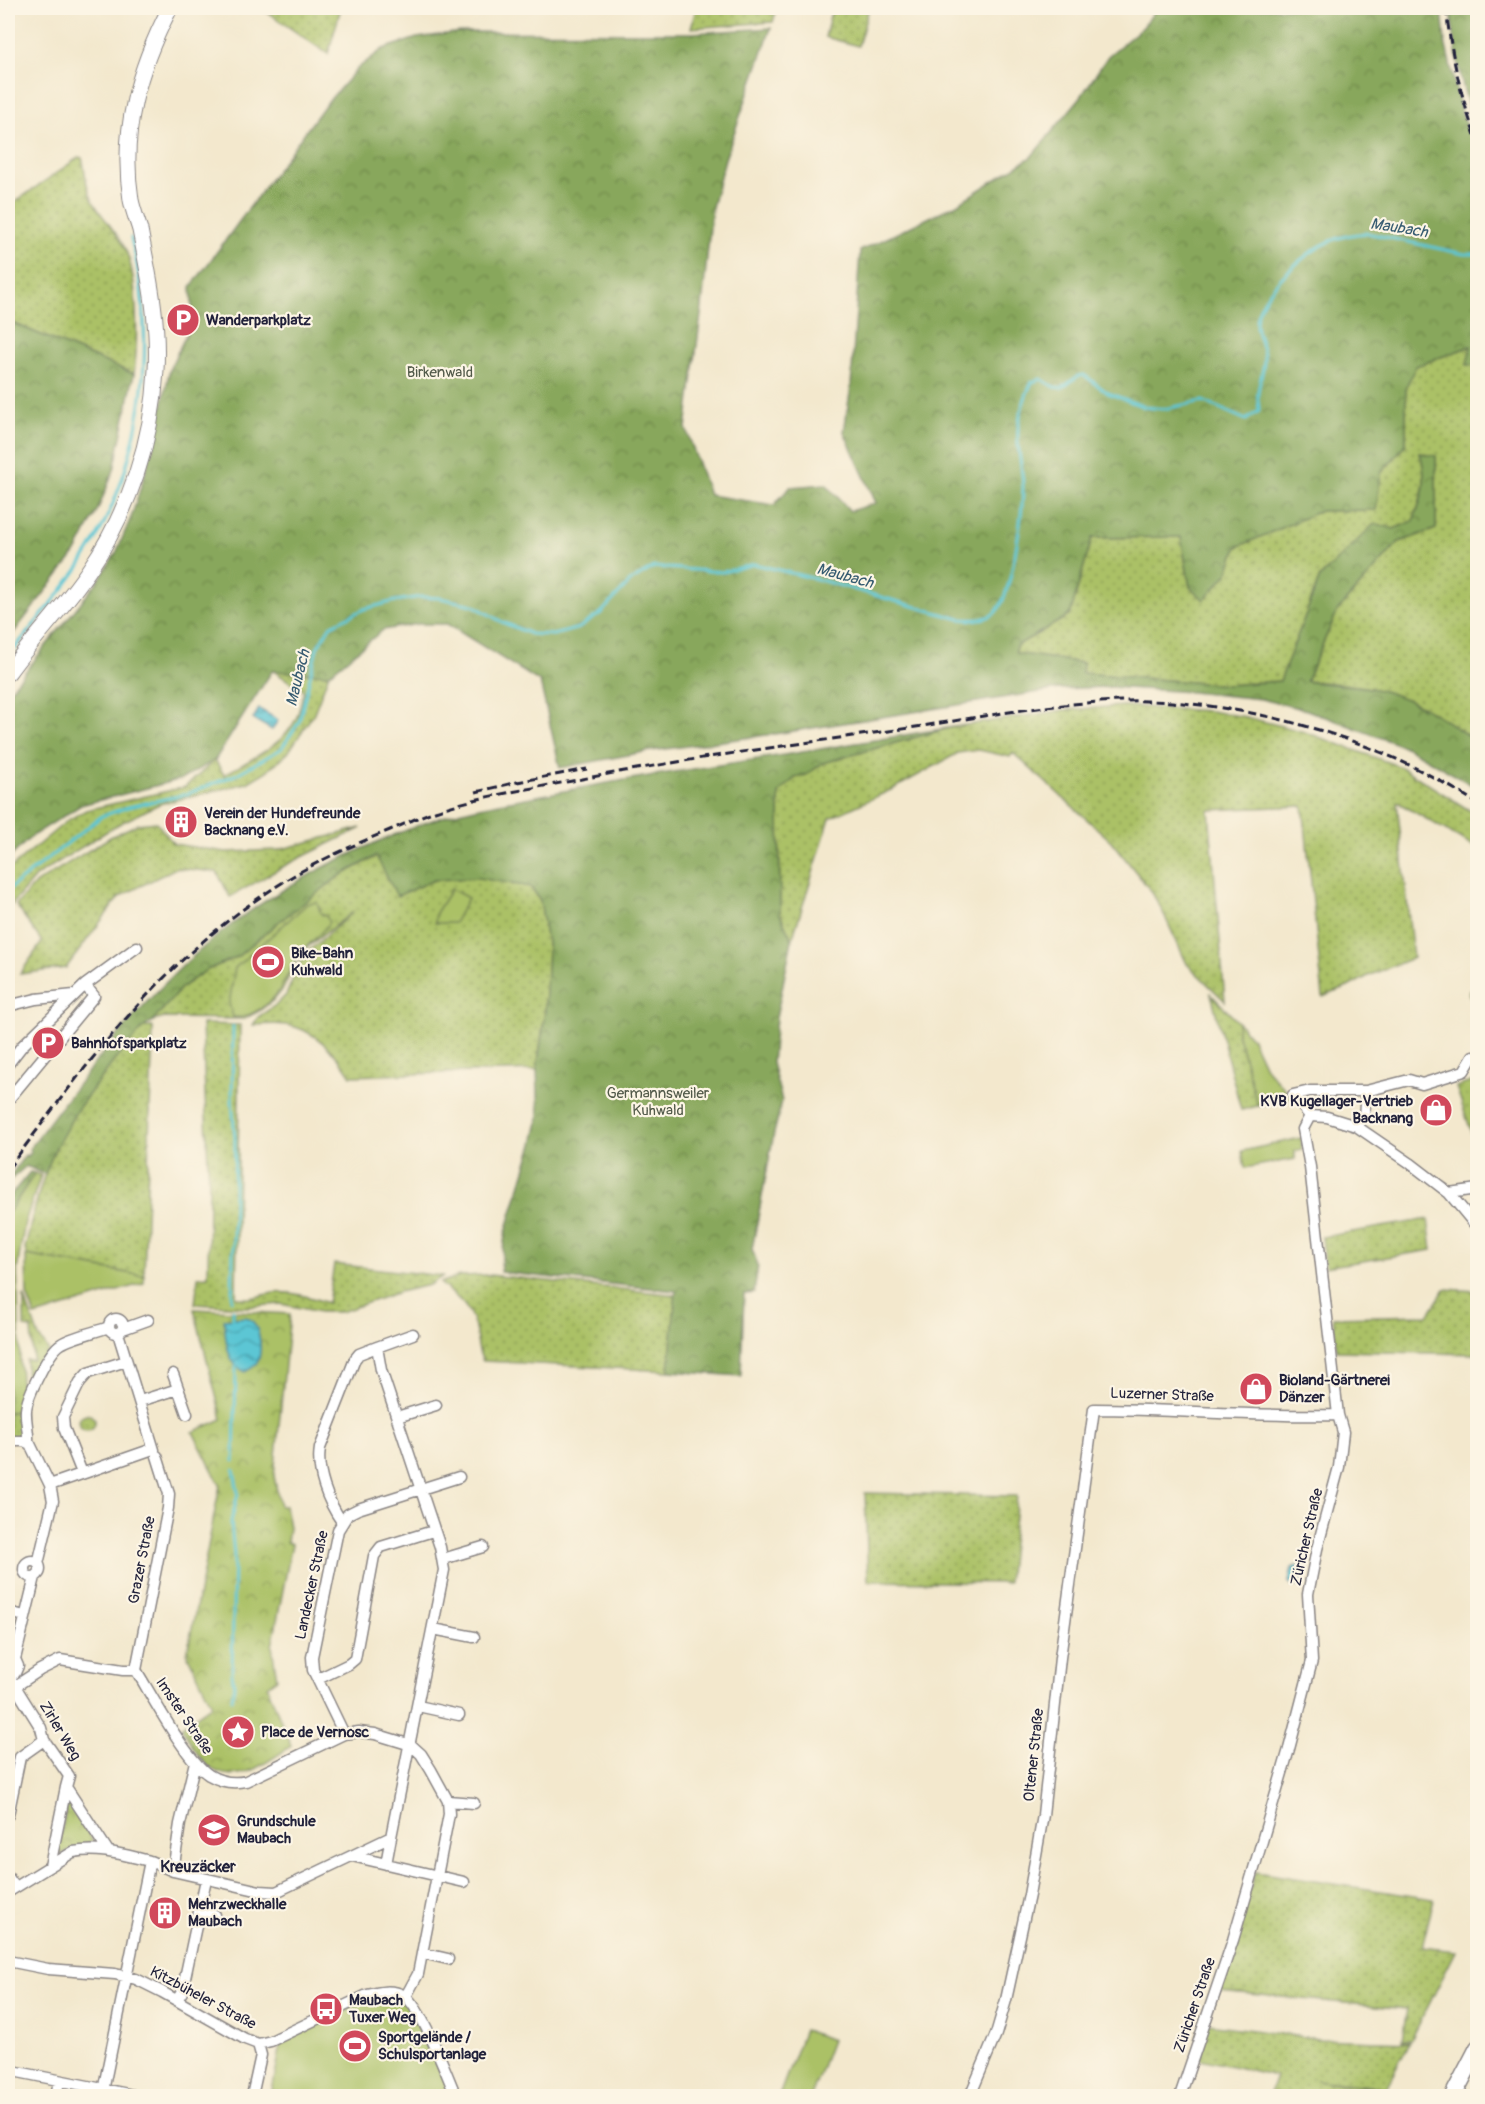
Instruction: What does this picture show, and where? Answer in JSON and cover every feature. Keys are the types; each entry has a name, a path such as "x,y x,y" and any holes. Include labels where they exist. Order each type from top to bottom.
{"main road":[{"path":"1453,2097 1478,2048"}],"street":[{"path":"8,673 90,569 118,520 141,457 157,369 156,328 149,273 131,201 129,144 137,84 149,51 170,8"},
{"path":"8,1064 22,1046 85,985 137,947"},
{"path":"8,1100 94,996 85,985"},
{"path":"8,1006 36,999 74,995"},
{"path":"1473,1056 1464,1071 1422,1084 1409,1080 1366,1091 1310,1090 1293,1095 1310,1116 1356,1126 1410,1163 1449,1193 1478,1228"},
{"path":"1356,1126 1364,1117 1366,1091"},
{"name":"Züricher Straße","path":"1180,2097 1233,1940 1289,1749 1312,1661 1308,1594 1317,1549 1341,1458 1343,1432 1338,1415 1310,1167 1303,1129 1310,1116"},
{"path":"1449,1193 1478,1189"},
{"path":"8,1675 18,1668 18,1663 11,1658 35,1577 27,1576 24,1568 28,1562 34,1561 38,1564 53,1501 50,1485 28,1442 26,1410 29,1400 54,1351 60,1344 147,1320"},
{"name":"Grazer Straße","path":"117,1330 140,1401 153,1452 169,1494 136,1670"},
{"path":"342,1522 334,1509 324,1481 318,1458 320,1448 359,1354 413,1334"},
{"path":"377,1347 381,1370 443,1559 444,1570 386,1864"},
{"path":"82,1473 64,1428 63,1417 88,1373 126,1361"},
{"path":"173,1374 187,1414"},
{"path":"140,1401 178,1389"},
{"path":"397,1418 436,1405"},
{"name":"Luzerner Straße","path":"1094,1409 1338,1415"},
{"name":"Oltener Straße","path":"970,2097 996,2034 1015,1966 1029,1894 1043,1815 1060,1658 1094,1409"},
{"path":"8,1441 28,1442"},
{"path":"50,1485 153,1452"},
{"name":"Landecker Straße","path":"344,1734 313,1670 312,1657 338,1530 348,1514 358,1509 459,1477"},
{"path":"318,1679 355,1659 374,1556 381,1547 433,1531"},
{"path":"443,1559 483,1547"},
{"path":"8,1612 25,1616"},
{"path":"433,1629 474,1637"},
{"name":"Imster Straße","path":"11,1689 60,1660 136,1670 195,1762 214,1777 238,1783 344,1734 359,1732 375,1734 411,1745"},
{"name":"Zirler Weg","path":"8,1675 11,1689 41,1728 44,1740 69,1776 66,1787 108,1851"},
{"path":"418,1706 459,1715"},
{"path":"8,1815 20,1757 44,1740"},
{"path":"411,1745 431,1770 448,1801 449,1814 418,1974 406,1996 421,2018 456,2097"},
{"path":"173,1871 180,1824 195,1762"},
{"path":"50,1866 66,1787"},
{"path":"448,1801 474,1803"},
{"path":"8,1877 11,1890 73,1852 108,1851 150,1861 173,1871 260,1891 276,1892 392,1838"},
{"path":"352,1856 464,1882"},
{"path":"103,2093 150,1861"},
{"path":"177,2000 182,1992 206,1879"},
{"path":"200,1912 215,1916"},
{"path":"422,1953 448,1959"},
{"name":"Kitzbüheler Straße","path":"8,1961 48,1969 126,1976 177,2000 245,2039 258,2044 279,2038 367,1995 392,1992 406,1996"},
{"path":"252,2097 261,2055 258,2044"},
{"path":"8,2070 59,2080 103,2093 138,2097"},
{"path":"56,2097 59,2080"}],"green space":[{"path":"261,8 341,8 328,54"},
{"path":"696,8 777,8 773,22 691,28"},
{"path":"832,8 869,8 858,46 825,37"},
{"name":"Birkenwald","path":"1157,8 1442,8 1445,42 1461,111 1477,150 1477,365 1467,365 1471,346 1416,366 1406,387 1406,444 1381,473 1376,510 1320,511 1237,547 1227,574 1204,600 1190,587 1181,537 1092,538 1070,615 1016,646 1016,653 1083,663 1082,673 1227,685 1280,681 1320,577 1375,523 1394,529 1413,521 1424,487 1424,471 1420,453 1436,456 1436,529 1399,542 1338,610 1306,681 1366,687 1389,693 1442,718 1477,743 1477,788 1408,748 1307,710 1261,699 1109,687 1059,689 644,752 560,768 540,682 447,624 418,624 383,630 329,674 272,671 215,760 182,779 81,805 32,836 8,859 8,693 98,581 116,553 132,515 153,448 170,368 193,320 191,287 325,105 358,68 383,49 417,38 461,32 691,33 771,28 725,159 712,207 686,428 709,495 774,505 790,487 826,484 850,511 876,503 844,432 851,386 860,251 957,204 1031,157 1080,98 1108,56 1143,27"},
{"path":"1451,8 1477,8 1477,129 1459,70"},
{"path":"79,157 82,158 92,199 124,245 131,266 136,313 134,374 8,321 8,207"},
{"path":"8,321 134,374 114,470 98,509 76,552 8,640"},
{"path":"1472,346 1467,364 1478,365 1477,743 1442,718 1389,693 1366,687 1306,681 1338,610 1399,542 1436,529 1436,456 1420,453 1424,480 1413,521 1394,529 1320,577 1280,681 1227,685 1082,673 1083,663 1016,654 1016,646 1070,615 1092,538 1181,537 1190,587 1227,574 1237,547 1320,511 1376,510 1381,473 1406,444 1406,387 1416,366"},
{"path":"272,670 329,674 314,713 288,753 267,771 247,783 159,804 117,825 36,876 8,909 8,870 68,820 86,810 185,787 215,760 224,775 264,752 283,737 299,713 304,691"},
{"path":"1124,706 1210,711 1246,717 1305,732 1401,767 1477,815 1477,848 1397,802 1413,958 1323,997 1303,806 1209,810 1225,1001 1187,964 1151,891 1111,841 1013,753 1010,757 979,750 958,753 895,788 830,818 792,940 780,914 779,793 795,778 806,775 823,763 953,727 1064,710"},
{"name":"Germannsweiler Kuhwald","path":"953,727 823,763 806,775 795,778 779,793 780,914 792,940 776,1018 772,1063 782,1101 752,1249 758,1265 754,1293 744,1294 741,1376 669,1371 676,1291 500,1272 505,1235 539,1117 537,1070 545,1011 548,949 540,900 531,887 478,878 434,880 397,896 376,856 340,876 237,957 207,970 182,987 114,1061 77,1110 55,1149 45,1174 26,1166 10,1180 8,1179 96,1062 168,980 223,931 264,901 353,853 429,821 485,806 620,781"},
{"path":"156,822 174,844 226,852 278,850 361,828 286,865 230,897 217,872 176,868 119,897 66,968 20,974 42,942 16,905 36,883 112,836 138,824"},
{"path":"377,856 397,895 434,880 478,877 531,887 540,900 548,949 545,1011 537,1070 351,1076 339,1059 323,1043 306,1031 282,1024 253,1025 258,1017 286,995 300,962 311,949 354,911 305,949 283,989 275,999 259,1011 244,1019 165,1018 153,1021 182,987 207,970 237,957 278,922 340,876"},
{"path":"451,889 468,898 454,923 435,923 436,913"},
{"name":"Bike-Bahn Kuhwald","path":"317,902 321,914 326,916 329,922 326,927 298,957 271,1001 249,1015 233,1017 229,1004 235,968 307,904"},
{"path":"1478,989 1477,1020 1469,991"},
{"path":"1211,994 1238,1022 1237,1033 1258,1106 1241,1110"},
{"path":"1238,1022 1252,1039 1265,1067 1293,1098 1258,1106 1237,1032"},
{"path":"202,1024 240,1025 236,1297 250,1298 273,1293 287,1293 328,1303 334,1264 443,1276 429,1285 399,1292 341,1312 320,1312 281,1304 245,1307 195,1304 198,1277 208,1276 209,1188"},
{"path":"144,1027 153,1027 144,1276 26,1255 25,1248 41,1187 62,1135 94,1086"},
{"path":"1477,1080 1477,1139 1474,1140 1456,1087"},
{"path":"1301,1138 1302,1149 1295,1151 1295,1159 1245,1168 1242,1151"},
{"path":"30,1172 35,1173 8,1214 8,1198"},
{"path":"35,1173 41,1175 25,1222 17,1270 22,1411 8,1412 8,1214"},
{"path":"1428,1219 1432,1250 1325,1267 1322,1237"},
{"path":"26,1255 144,1276 144,1283 35,1316 27,1295"},
{"path":"490,1275 676,1295 669,1371 483,1361 469,1311 440,1283 459,1276"},
{"path":"1445,1289 1477,1291 1477,1354 1337,1351 1333,1317 1428,1315"},
{"path":"24,1296 39,1337 49,1351 27,1389 26,1360 33,1360 31,1328 24,1327"},
{"path":"194,1309 290,1314 274,1476 280,1506 285,1506 289,1527 287,1542 292,1544 272,1646 277,1679 267,1686 291,1746 262,1765 240,1774 228,1775 217,1772 207,1765 181,1727 212,1705 187,1654 220,1485 193,1432 222,1419"},
{"path":"22,1411 23,1435 8,1438 8,1412"},
{"path":"87,1414 95,1422 87,1430 79,1422"},
{"path":"865,1493 1017,1496 1008,1583 868,1581"},
{"path":"8,1614 19,1618 19,1621 14,1646 8,1652"},
{"path":"68,1800 93,1841 56,1856"},
{"path":"1255,1872 1434,1899 1422,1947 1456,1951 1411,2040 1402,2040 1407,2009 1219,1991"},
{"name":"Sportgelände / Schulsportanlage","path":"379,1996 400,1997 417,2017 453,2096 271,2096 280,2050 278,2043"},
{"path":"1208,2024 1318,2039 1410,2042 1386,2088 1315,2080 1384,2090 1380,2096 1269,2096 1276,2076 1196,2058"},
{"path":"804,2030 832,2040 811,2096 779,2096"}],"water":[{"path":"259,709 278,720 272,730 253,719"},
{"path":"246,1317 257,1329 260,1354 253,1367 245,1372 238,1368 230,1356 224,1319"},
{"path":"1296,1566 1301,1568 1302,1577 1298,1586 1292,1586 1289,1582 1292,1568"}],"waterway":[{"name":"Maubach","path":"8,890 102,816 128,807 187,794 235,775 281,749 299,722 317,648 330,626 364,609 421,597 440,598 473,605 502,622 531,634 553,635 579,628 601,613 631,581 654,567 723,572 754,564 960,619 983,619 995,613 1001,604 1011,572 1021,513 1023,485 1018,429 1022,406 1032,382 1041,379 1054,387 1062,388 1078,376 1084,375 1108,393 1145,407 1164,409 1203,401 1246,420 1259,411 1258,395 1264,356 1256,321 1261,305 1287,272 1310,253 1335,239 1367,233 1464,254 1478,254"},
{"path":"8,657 79,567 101,530 118,491 131,450 140,408 144,365 144,322 140,279 131,238"},
{"path":"232,1300 235,1139 232,1101 233,1026"},
{"path":"233,1310 233,1319"},
{"path":"234,1461 236,1367"},
{"path":"232,1699 234,1686 232,1674 234,1555 231,1522 238,1493 234,1470"}],"railway":[{"path":"1446,8 1458,76 1478,143"},
{"path":"8,1169 71,1086 136,1008 208,937 248,905 316,863 424,815 468,802 651,766 1002,713 1078,704 1154,701 1230,709 1267,716 1341,737 1412,766 1478,804"},
{"path":"476,792 587,769"}],"place":[{"name":"Wanderparkplatz","path":"183,320"},
{"name":"Verein der Hundefreunde Backnang e.V.","path":"181,822"},
{"name":"Bike-Bahn Kuhwald","path":"268,962"},
{"name":"Bahnhofsparkplatz","path":"48,1043"},
{"name":"KVB Kugellager-Vertrieb Backnang","path":"1436,1110"},
{"name":"Bioland-Gärtnerei Dänzer","path":"1256,1389"},
{"name":"Place de Vernosc","path":"238,1732"},
{"name":"Grundschule Maubach","path":"214,1830"},
{"name":"Mehrzweckhalle Maubach","path":"165,1913"},
{"name":"Maubach Tuxer Weg","path":"326,2009"},
{"name":"Sportgelände / Schulsportanlage","path":"355,2046"}],"district":[{"name":"Kreuzäcker","path":"198,1867"}]}
